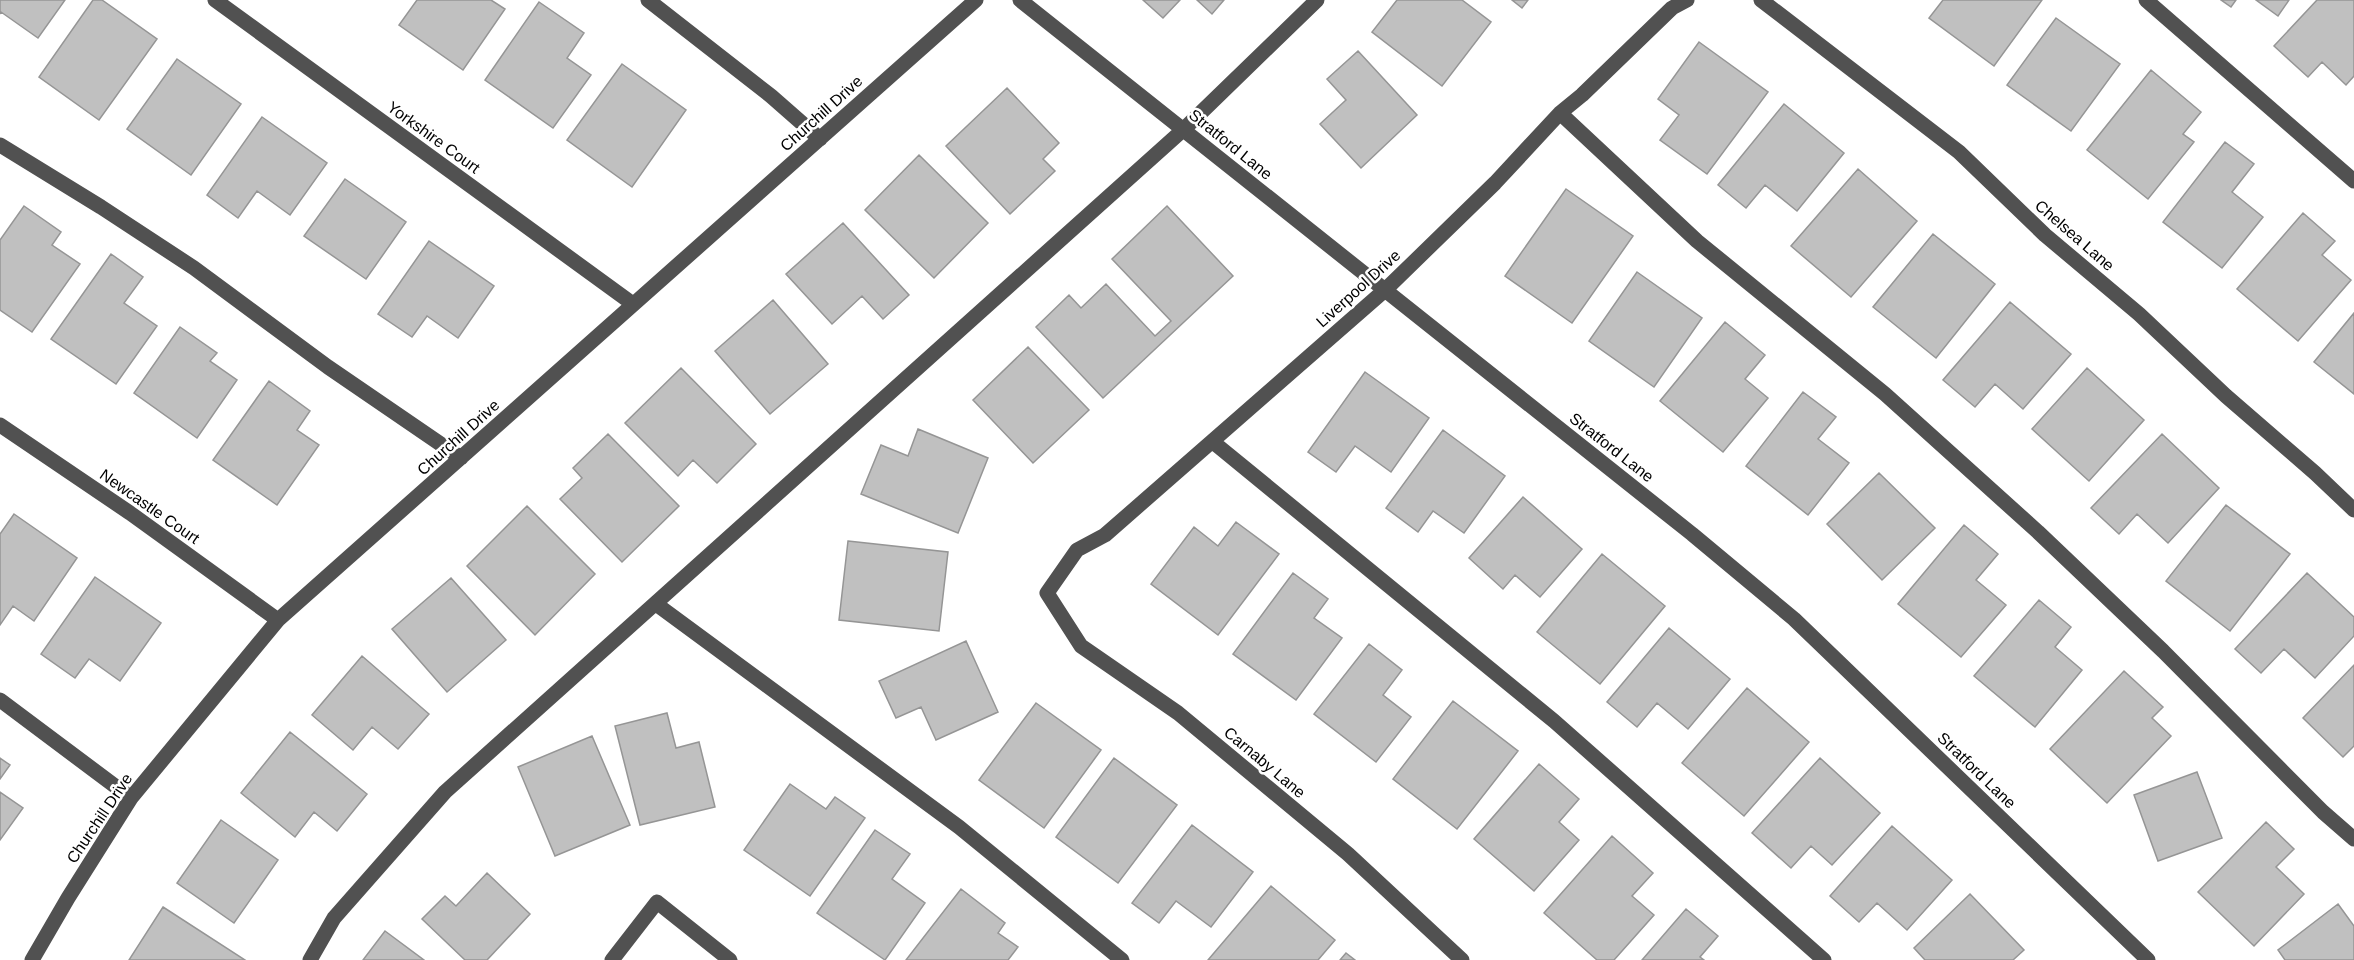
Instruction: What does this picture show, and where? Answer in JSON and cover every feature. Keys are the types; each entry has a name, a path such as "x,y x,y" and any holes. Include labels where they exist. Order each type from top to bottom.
{"street":[{"name":"Yorkshire Court","path":"215,0 633,304"},
{"path":"648,0 771,96 820,139"},
{"name":"Churchill Drive","path":"32,960 131,798 278,620 976,0"},
{"name":"Stratford Lane","path":"1020,0 1692,534 1794,619 2148,960"},
{"path":"310,960 334,918 445,792 1184,129 1317,0"},
{"name":"Liverpool Drive","path":"1047,593 1077,550 1105,535 1384,290 1495,183 1560,113 1582,95 1672,8 1687,0"},
{"name":"Chelsea Lane","path":"1761,0 1959,152 2045,235 2139,314 2226,396 2354,510"},
{"path":"2146,0 2354,181"},
{"path":"1560,113 1697,241 1884,394 2038,532 2163,651 2323,812 2354,839"},
{"path":"0,145 102,207 194,268 328,367 461,459"},
{"name":"Newcastle Court","path":"0,425 130,513 278,620"},
{"path":"1213,442 1554,721 1824,960"},
{"name":"Carnaby Lane","path":"1047,593 1081,646 1178,713 1348,854 1462,960"},
{"path":"656,604 960,827 1122,960"},
{"path":"0,700 131,798"},
{"path":"612,960 657,902 730,960"}],"building":[{"path":"0,0 65,0 38,38 1,12 0,14"},
{"path":"93,0 102,0 157,39 99,120 39,77"},
{"path":"417,0 491,0 505,9 463,70 399,25"},
{"path":"1143,0 1180,0 1163,18"},
{"path":"1197,0 1224,0 1212,14"},
{"path":"1397,0 1462,0 1491,22 1442,86 1372,32"},
{"path":"1512,0 1528,0 1522,8"},
{"path":"1943,0 2042,0 1994,66 1929,18"},
{"path":"2221,0 2236,0 2231,7"},
{"path":"2256,0 2289,0 2278,16"},
{"path":"2317,0 2354,0 2354,76 2346,85 2322,62 2308,77 2274,46"},
{"path":"539,2 584,33 567,58 591,75 553,128 485,80"},
{"path":"2056,18 2120,64 2071,131 2007,85"},
{"path":"1699,42 1768,92 1707,174 1660,140 1679,115 1658,99"},
{"path":"1358,51 1417,115 1361,168 1320,124 1346,100 1327,79"},
{"path":"177,59 241,104 191,175 127,129"},
{"path":"622,64 686,110 632,187 567,140"},
{"path":"2151,70 2201,112 2183,134 2194,142 2148,199 2087,150"},
{"path":"1007,88 1059,143 1043,159 1055,171 1010,214 946,146"},
{"path":"1784,104 1844,153 1797,211 1765,185 1746,208 1718,185"},
{"path":"262,117 327,163 290,215 257,191 238,218 207,195"},
{"path":"2225,142 2254,164 2232,192 2263,217 2222,268 2163,222"},
{"path":"919,155 988,223 934,278 865,210"},
{"path":"1858,169 1917,221 1851,297 1791,246"},
{"path":"345,179 406,222 366,279 304,236"},
{"path":"1566,189 1633,236 1572,323 1505,276"},
{"path":"24,206 61,232 52,245 80,264 32,332 0,310 0,240"},
{"path":"1167,206 1233,276 1103,398 1036,327 1069,295 1081,308 1106,284 1155,336 1171,321 1112,259"},
{"path":"2303,213 2335,241 2322,255 2351,280 2298,341 2237,289"},
{"path":"843,223 909,295 883,319 862,296 832,324 786,274"},
{"path":"1933,234 1995,284 1936,358 1873,307"},
{"path":"429,241 494,286 458,338 427,316 412,337 378,314"},
{"path":"111,254 143,277 124,303 157,326 116,384 51,339"},
{"path":"1637,272 1702,318 1654,387 1589,341"},
{"path":"773,300 828,364 770,414 715,351"},
{"path":"2010,302 2071,354 2023,409 1995,384 1975,407 1943,380"},
{"path":"2354,313 2354,394 2314,362"},
{"path":"1725,322 1765,355 1745,379 1768,398 1723,452 1660,401"},
{"path":"180,327 217,353 210,361 237,380 197,438 134,393"},
{"path":"1028,347 1089,410 1033,463 973,400"},
{"path":"681,368 756,444 717,483 693,460 678,476 625,423"},
{"path":"2087,368 2144,420 2089,481 2032,429"},
{"path":"1365,372 1429,418 1391,472 1355,446 1336,472 1308,452"},
{"path":"269,381 310,411 297,430 319,445 277,505 213,460"},
{"path":"1803,392 1836,417 1818,439 1849,463 1808,515 1746,466"},
{"path":"918,429 988,458 958,533 861,494 881,445 908,456"},
{"path":"1443,430 1505,476 1464,533 1433,511 1418,532 1386,508"},
{"path":"608,434 679,506 622,562 560,499 582,478 573,468"},
{"path":"2162,434 2219,488 2168,543 2137,514 2119,534 2091,508"},
{"path":"1879,473 1935,528 1882,580 1827,524"},
{"path":"1523,497 1582,549 1540,597 1515,575 1503,589 1469,558"},
{"path":"2226,505 2290,554 2230,631 2166,581"},
{"path":"527,506 595,574 535,635 467,566"},
{"path":"14,514 77,558 34,621 13,606 0,625 0,534"},
{"path":"1236,522 1279,554 1218,635 1151,584 1194,527 1218,546"},
{"path":"1964,525 1998,554 1976,580 2006,605 1961,657 1898,604"},
{"path":"848,541 948,552 939,631 839,620"},
{"path":"1602,554 1665,606 1600,684 1537,632"},
{"path":"1293,573 1328,599 1314,618 1342,638 1296,700 1233,654"},
{"path":"2307,573 2354,617 2354,636 2315,678 2284,649 2261,673 2235,649"},
{"path":"95,577 161,623 120,681 89,659 75,678 41,654"},
{"path":"451,578 506,640 447,692 392,629"},
{"path":"2039,600 2071,627 2055,647 2082,670 2035,727 1974,676"},
{"path":"1669,628 1730,679 1688,729 1657,703 1637,727 1607,702"},
{"path":"966,641 998,712 936,740 921,707 896,718 879,681"},
{"path":"1369,644 1402,670 1383,695 1411,717 1376,762 1314,714"},
{"path":"362,656 429,714 398,749 372,727 353,750 312,715"},
{"path":"2354,665 2354,746 2343,757 2303,718"},
{"path":"2124,671 2163,707 2152,718 2171,736 2107,803 2050,749"},
{"path":"1747,688 1809,742 1744,816 1682,763"},
{"path":"1453,701 1518,751 1457,829 1393,779"},
{"path":"1036,703 1101,750 1044,828 979,780"},
{"path":"667,713 676,748 699,742 715,807 640,825 615,726"},
{"path":"290,732 367,794 337,831 314,812 295,837 241,793"},
{"path":"592,736 630,825 555,856 518,767"},
{"path":"0,758 10,765 0,779"},
{"path":"1114,758 1177,805 1118,883 1056,837"},
{"path":"1820,758 1880,813 1832,865 1811,846 1791,868 1752,833"},
{"path":"1539,764 1579,799 1559,822 1579,840 1534,891 1474,839"},
{"path":"2197,772 2222,838 2158,861 2134,795"},
{"path":"790,784 826,809 835,797 865,818 810,896 744,850"},
{"path":"0,792 23,808 0,840"},
{"path":"221,820 278,860 234,923 177,883"},
{"path":"2266,822 2294,849 2276,867 2304,894 2254,946 2198,892"},
{"path":"1192,825 1253,872 1211,927 1176,901 1159,923 1132,903"},
{"path":"1892,826 1952,880 1907,930 1877,903 1859,922 1830,896"},
{"path":"875,830 910,854 892,879 925,903 885,960 817,913"},
{"path":"1612,836 1653,873 1632,896 1654,915 1614,960 1597,960 1544,913"},
{"path":"487,873 530,914 487,960 465,960 422,919 445,896 456,906"},
{"path":"1271,886 1335,940 1318,960 1208,960"},
{"path":"961,889 1005,923 998,933 1018,947 1008,960 906,960"},
{"path":"1970,894 2024,950 2013,960 1925,960 1914,948"},
{"path":"2338,904 2354,926 2354,960 2285,960 2278,950"},
{"path":"163,907 245,960 129,960"},
{"path":"1686,909 1718,936 1700,957 1704,960 1642,960"},
{"path":"385,931 424,960 363,960"},
{"path":"1346,953 1355,960 1340,960"}]}
